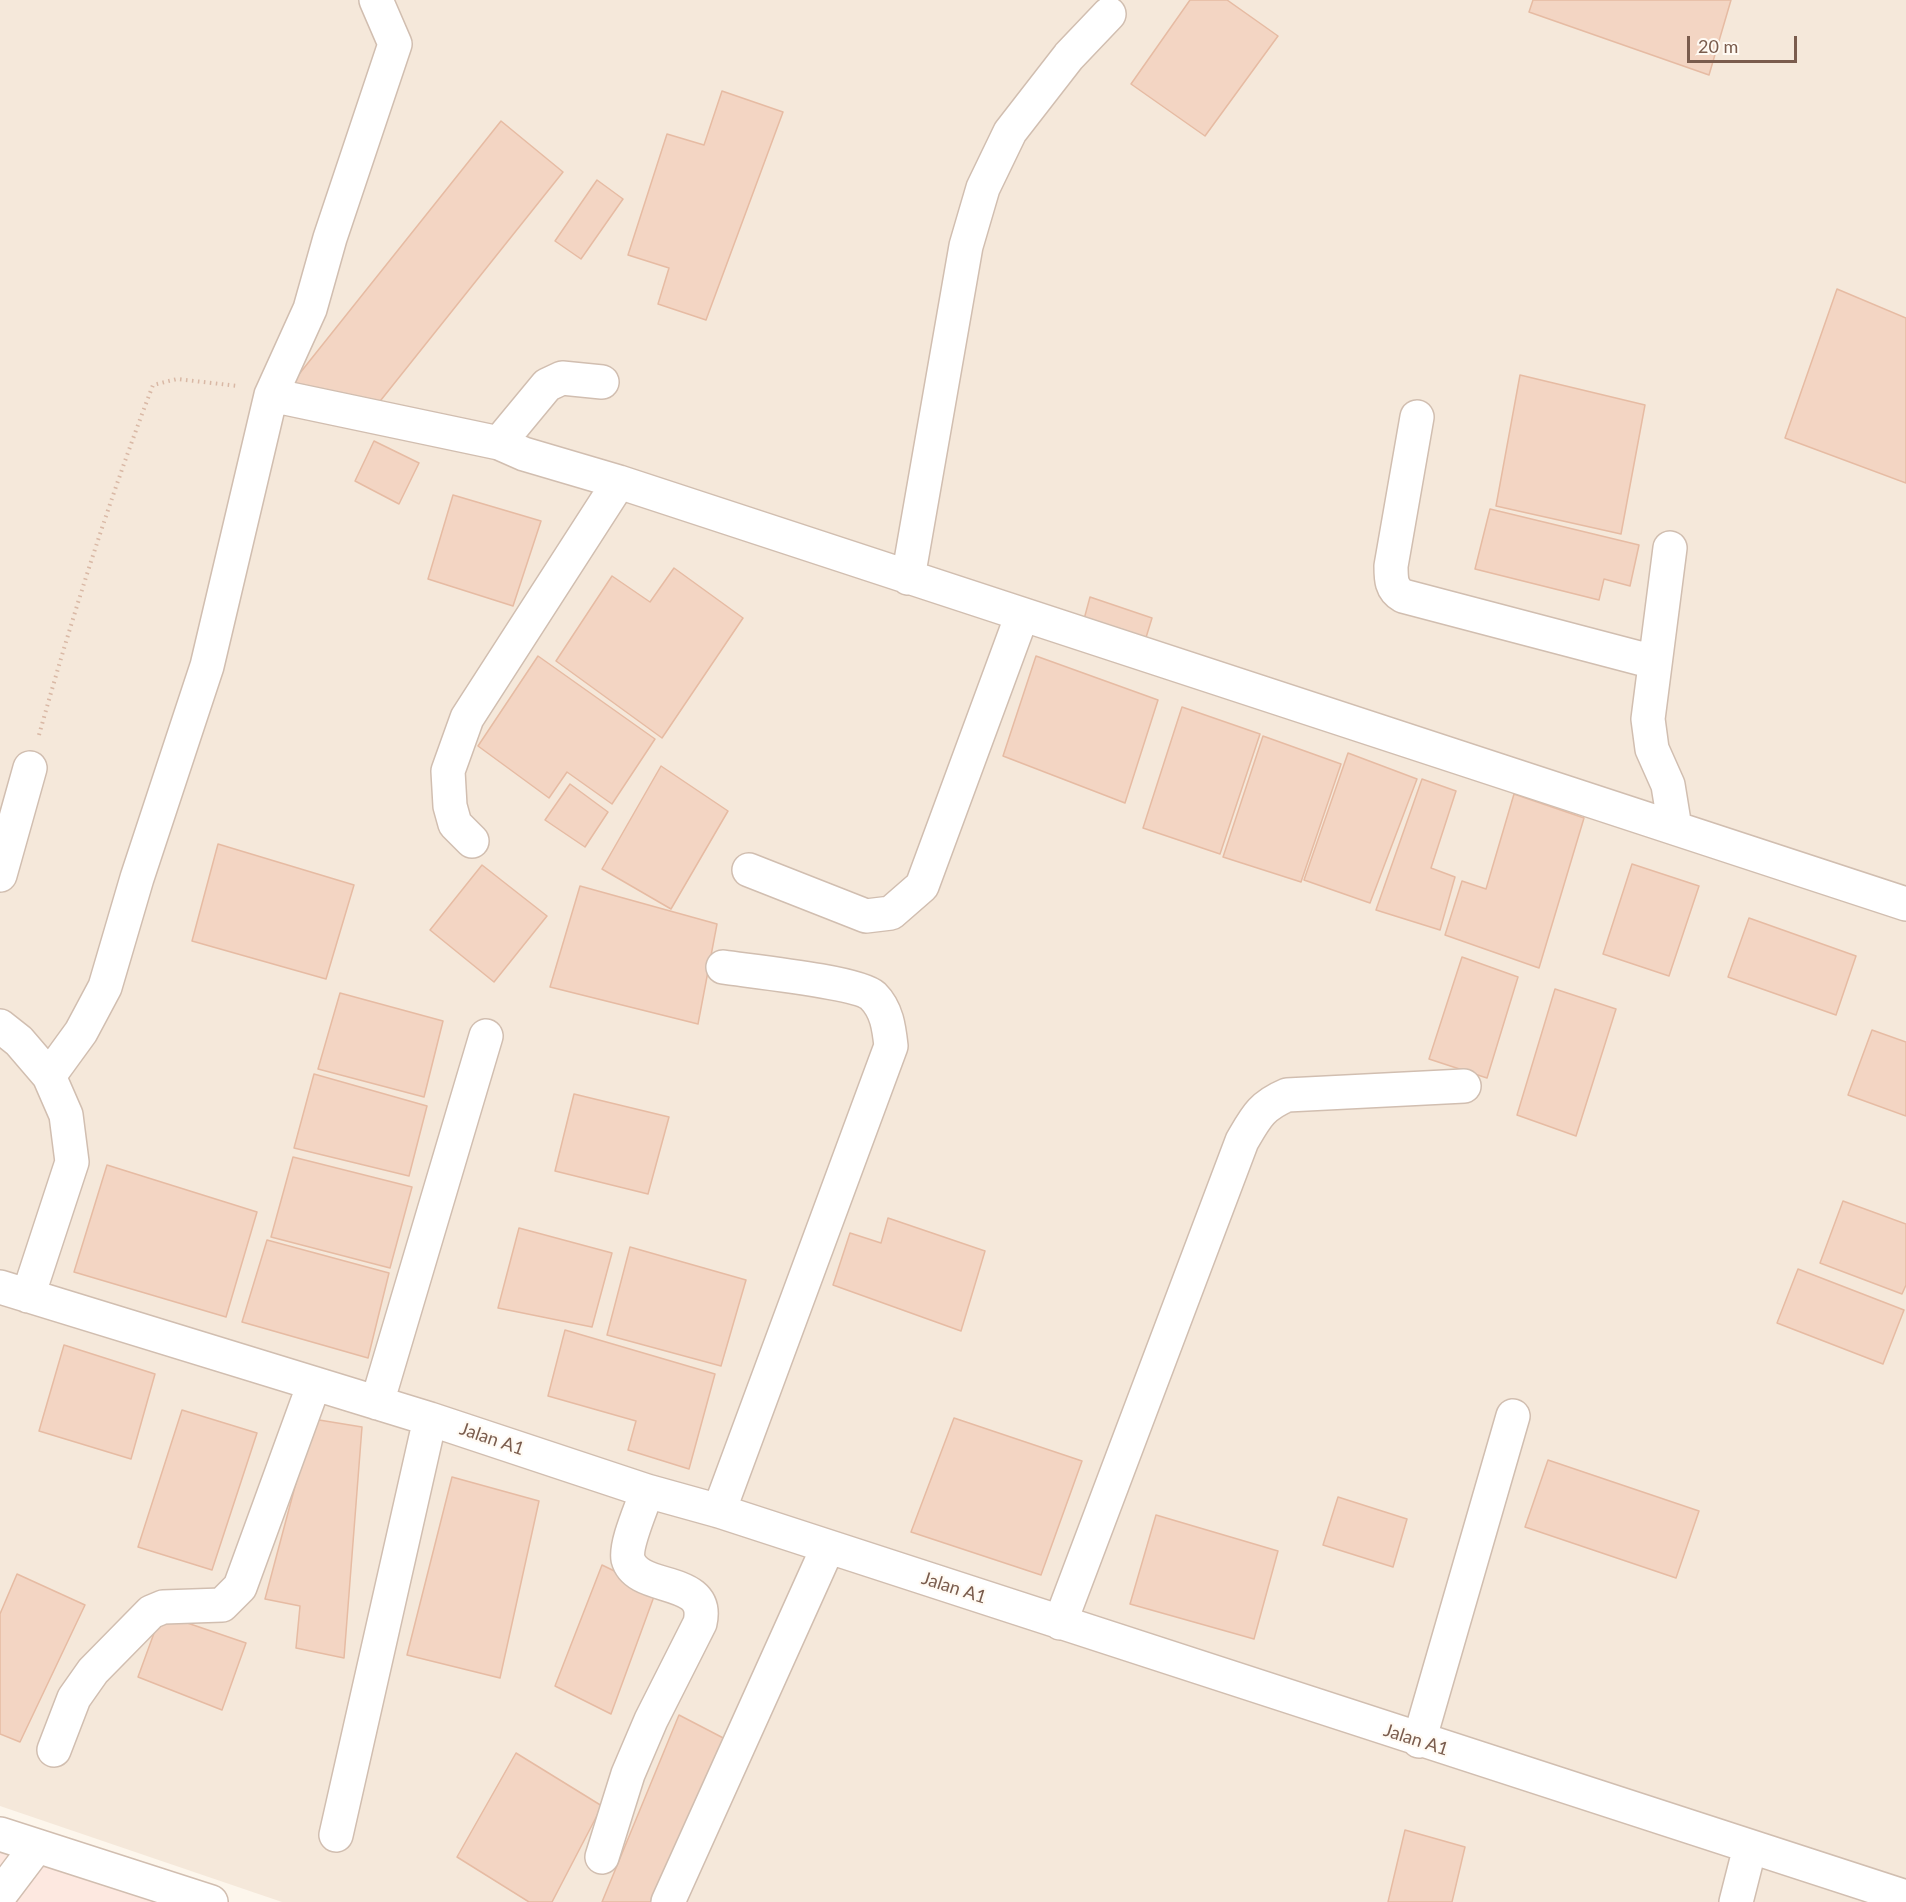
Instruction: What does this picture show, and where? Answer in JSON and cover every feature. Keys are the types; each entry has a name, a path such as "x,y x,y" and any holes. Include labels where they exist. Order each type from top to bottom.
{"street":[{"path":"49,1076 81,1032 105,987 137,878 207,666 271,395 310,309 330,238 394,44 376,0"},
{"path":"908,578 966,246 983,188 1010,132 1069,56 1109,14"},
{"path":"499,443 547,385 562,378 602,382"},
{"path":"271,395 499,443 524,454 619,482 1906,904"},
{"path":"1418,417 1391,566 1391,581 1396,592 1403,596 1654,662"},
{"path":"472,841 455,824 450,807 448,771 467,718 619,482"},
{"path":"1670,548 1648,719 1652,748 1668,785 1675,828"},
{"path":"749,870 866,916 891,913 922,886 1022,615"},
{"path":"0,875 30,768"},
{"path":"718,1511 891,1047 888,1018 872,994 849,987 723,967"},
{"path":"0,1026 19,1041 49,1076 66,1115 72,1162 14,1292"},
{"path":"377,1403 486,1036"},
{"path":"1060,1623 1242,1141 1256,1117 1268,1103 1287,1095 1464,1086"},
{"name":"Jalan A1","path":"14,1292 430,1419 646,1491 718,1511 1419,1741 1906,1897"},
{"path":"54,1750 74,1698 80,1689 93,1671 151,1612 164,1606 222,1605 240,1587 314,1384"},
{"path":"1419,1741 1514,1416"},
{"path":"336,1835 430,1419"},
{"path":"602,1857 628,1774 651,1720 700,1623 703,1611 698,1600 688,1593 642,1574 633,1568 628,1558 629,1547 646,1491"},
{"path":"668,1902 828,1547"},
{"path":"0,1834 212,1902"},
{"path":"0,1895 37,1846"},
{"path":"1736,1902 1750,1847"}],"path":[{"path":"30,768 68,633 106,513 153,385 177,379 236,385 271,395"}],"shaded area":[{"path":"0,0 1906,0 1906,1902 282,1902 0,1806"},
{"path":"0,1849 161,1902 0,1902"}],"building":[{"path":"1190,0 1227,0 1278,36 1205,136 1131,84"},
{"path":"1533,0 1731,0 1709,75 1529,12"},
{"path":"722,91 783,112 706,320 658,304 669,268 628,255 667,134 704,145"},
{"path":"501,121 563,172 377,405 292,383"},
{"path":"597,180 623,199 581,259 555,241"},
{"path":"1837,289 1906,318 1906,483 1785,438"},
{"path":"1520,375 1645,405 1621,534 1496,506"},
{"path":"374,441 419,463 399,504 355,481"},
{"path":"453,495 541,521 513,606 428,579"},
{"path":"1490,509 1639,545 1630,586 1604,579 1599,600 1475,569"},
{"path":"674,568 743,618 662,738 556,661 612,576 650,602"},
{"path":"1090,597 1152,618 1144,644 1083,623"},
{"path":"538,656 655,739 612,804 567,772 549,798 478,746"},
{"path":"1036,656 1158,700 1125,803 1003,756"},
{"path":"1182,707 1260,734 1220,854 1143,828"},
{"path":"1263,736 1341,764 1301,882 1223,857"},
{"path":"1348,753 1417,779 1370,903 1304,880"},
{"path":"661,766 728,811 671,909 602,869"},
{"path":"1422,779 1456,791 1431,868 1455,877 1440,930 1376,910"},
{"path":"570,784 608,812 585,847 545,820"},
{"path":"1514,794 1584,818 1539,968 1445,935 1462,881 1486,889"},
{"path":"218,844 354,885 326,979 192,941"},
{"path":"1632,864 1699,886 1669,976 1603,954"},
{"path":"482,865 547,916 494,982 430,930"},
{"path":"580,886 717,924 698,1024 550,987"},
{"path":"1749,918 1856,956 1836,1015 1728,977"},
{"path":"1462,957 1518,977 1487,1078 1429,1059"},
{"path":"1555,989 1616,1009 1576,1136 1517,1115"},
{"path":"340,993 443,1021 424,1097 318,1069"},
{"path":"1872,1030 1906,1042 1906,1116 1848,1095"},
{"path":"314,1074 427,1106 409,1176 294,1148"},
{"path":"574,1094 669,1117 648,1194 555,1171"},
{"path":"293,1157 412,1187 390,1268 271,1237"},
{"path":"107,1165 257,1212 226,1317 74,1272"},
{"path":"1843,1201 1906,1224 1906,1285 1902,1294 1820,1263"},
{"path":"888,1218 985,1251 961,1331 833,1285 850,1233 881,1243"},
{"path":"519,1228 612,1253 592,1327 498,1308"},
{"path":"267,1240 389,1273 368,1358 242,1322"},
{"path":"630,1247 746,1280 721,1366 607,1335"},
{"path":"1798,1269 1904,1310 1883,1364 1777,1323"},
{"path":"565,1330 715,1374 689,1469 628,1450 636,1421 548,1396"},
{"path":"64,1345 155,1374 131,1459 39,1431"},
{"path":"182,1410 257,1433 212,1570 138,1547"},
{"path":"954,1418 1082,1461 1041,1575 911,1532"},
{"path":"313,1419 362,1427 344,1658 296,1648 300,1606 265,1599"},
{"path":"1548,1460 1699,1511 1676,1578 1525,1527"},
{"path":"452,1477 539,1501 500,1678 407,1655"},
{"path":"1338,1497 1407,1519 1393,1567 1323,1545"},
{"path":"1156,1515 1278,1551 1254,1639 1130,1604"},
{"path":"602,1565 656,1591 611,1714 555,1686"},
{"path":"17,1574 85,1605 20,1742 0,1734 0,1614"},
{"path":"161,1614 246,1643 222,1710 138,1677"},
{"path":"679,1715 731,1742 661,1902 602,1902"},
{"path":"516,1753 602,1806 552,1902 529,1902 457,1857"},
{"path":"1405,1830 1465,1847 1452,1902 1388,1902"}]}
